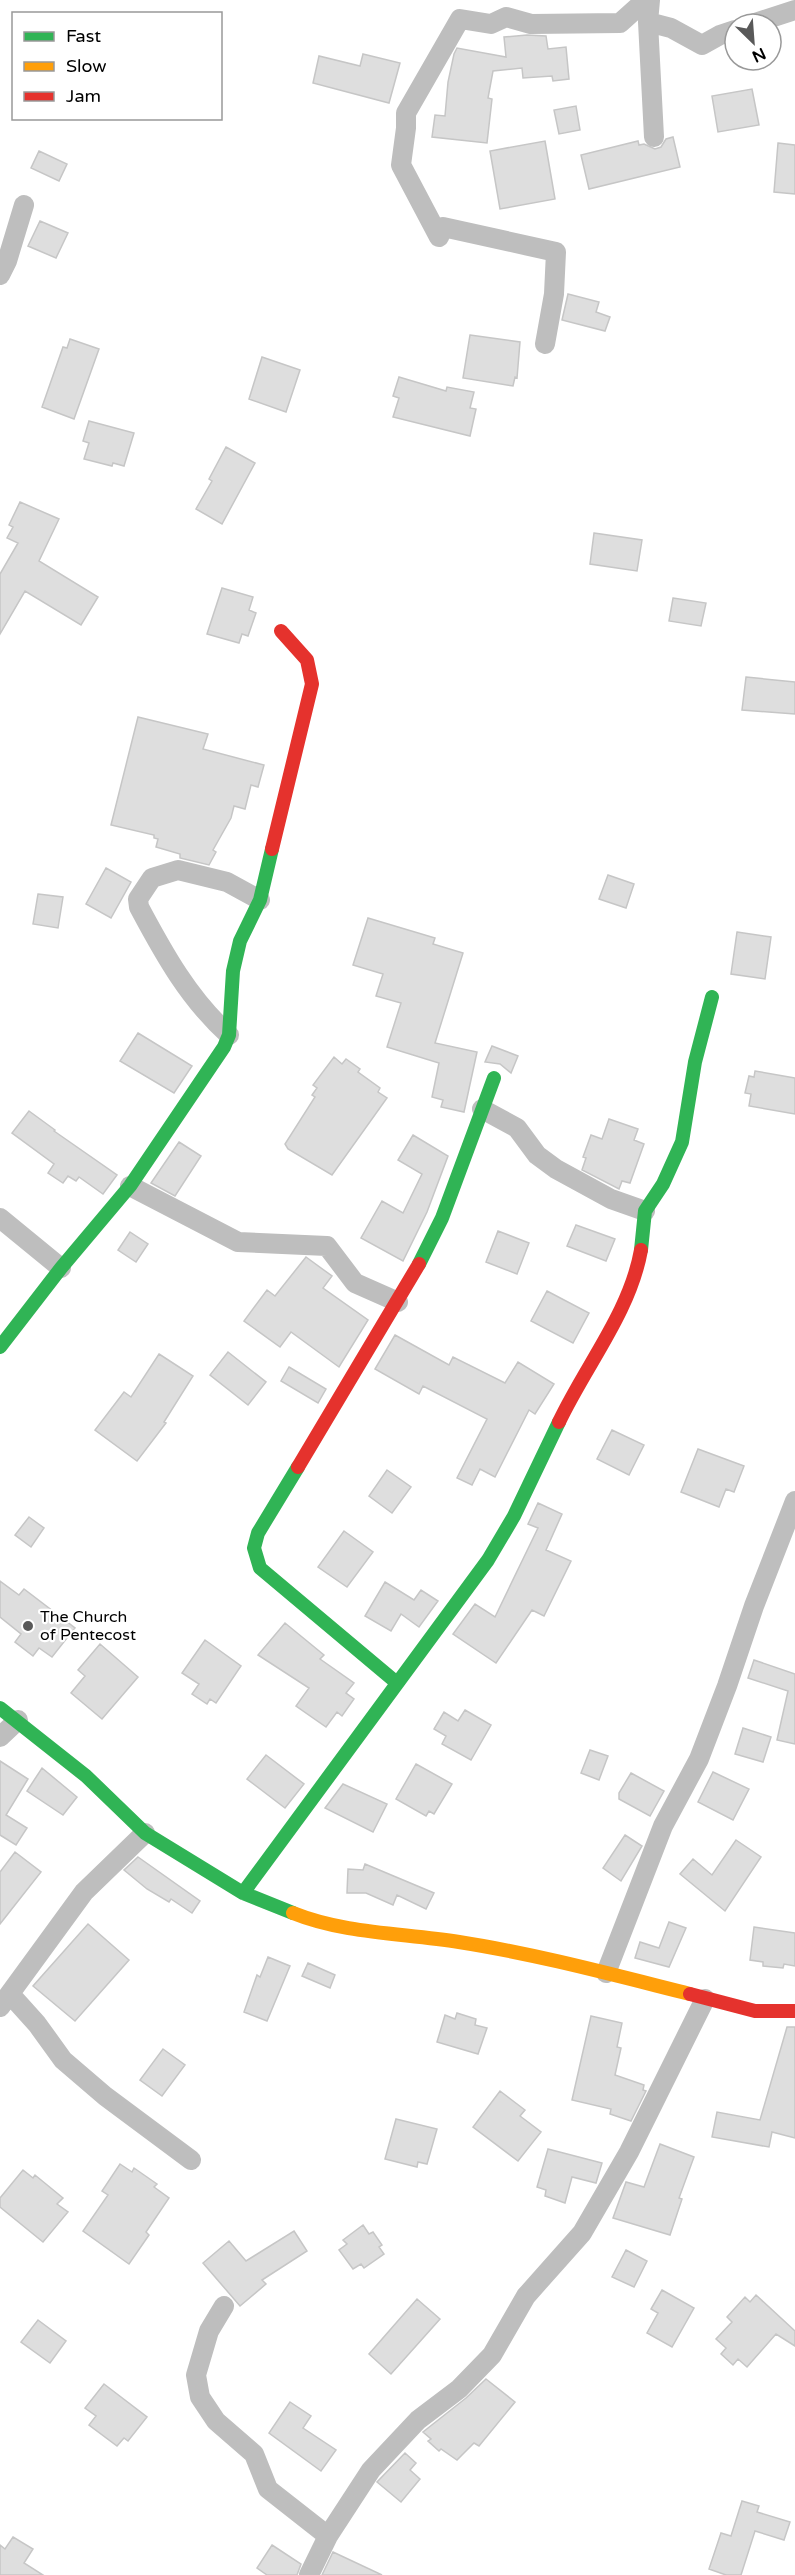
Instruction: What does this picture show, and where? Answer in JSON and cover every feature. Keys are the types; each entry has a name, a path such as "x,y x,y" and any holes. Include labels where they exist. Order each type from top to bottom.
{"street":[{"path":"545,344 554,294 556,252 443,227 439,237 401,165 406,113 460,19 491,24 506,17 531,24 620,23 640,6 642,0"},
{"path":"650,0 648,22 654,137"},
{"path":"648,22 671,28 702,45 723,34"},
{"path":"0,274 7,261 24,205"},
{"path":"0,1347 61,1268 130,1186 215,1064 230,1035 233,971 240,940 260,900 312,684 307,660 281,631"},
{"path":"230,1035 209,1017 174,972 139,907 138,899 152,878 178,870 227,882 260,900"},
{"path":"243,1893 488,1560 514,1516 563,1413 593,1362 637,1272 645,1229 645,1211 663,1184 682,1142 695,1062 712,997"},
{"path":"397,1683 260,1568 254,1548 258,1533 398,1302 442,1218 494,1078"},
{"path":"482,1109 517,1128 537,1155 556,1169 601,1194 645,1211"},
{"path":"130,1186 238,1242 327,1246 355,1283 398,1302"},
{"path":"0,1218 61,1268"},
{"path":"606,1972 663,1826 699,1759 754,1606 795,1501"},
{"path":"0,1708 86,1776 146,1833 243,1893 303,1917 366,1931 459,1942 606,1972 755,2011 795,2011"},
{"path":"0,1737 18,1720"},
{"path":"146,1833 84,1892 5,2000 37,2024 63,2060 105,2096 191,2160"},
{"path":"309,2575 327,2536 371,2470 418,2420 459,2389 492,2355 526,2296 582,2233 629,2152 666,2073 705,1999"},
{"path":"224,2306 209,2331 196,2375 200,2397 216,2421 254,2454 268,2489 327,2536"}],"building":[{"path":"546,36 548,49 566,47 569,79 553,81 552,76 523,78 522,68 493,71 488,98 492,99 487,143 432,137 435,115 445,116 448,82 457,48 506,57 504,37"},
{"path":"363,54 400,63 389,103 313,83 319,56 360,66"},
{"path":"752,89 759,125 718,132 712,96"},
{"path":"576,106 580,130 559,134 554,110"},
{"path":"673,137 680,167 589,189 581,155 638,141 639,145 644,144 655,149 661,147 666,139"},
{"path":"545,141 555,199 500,209 490,151"},
{"path":"778,143 795,145 795,194 774,192"},
{"path":"39,151 67,164 59,181 31,168"},
{"path":"40,221 68,233 56,258 28,246"},
{"path":"568,294 599,302 596,312 610,317 605,331 562,320"},
{"path":"470,335 520,342 517,378 515,377 513,386 463,378"},
{"path":"70,339 99,349 74,419 42,407 63,347 67,348"},
{"path":"262,357 300,370 286,412 249,399"},
{"path":"399,377 446,391 447,387 474,392 470,408 476,409 470,436 393,417 399,398 393,396"},
{"path":"89,421 134,433 124,466 113,463 112,466 84,459 89,443 83,441"},
{"path":"226,447 255,463 222,524 196,509 212,481 209,479"},
{"path":"20,502 59,519 39,561 98,597 81,625 25,591 0,634 0,574 18,543 7,538 13,527 9,525"},
{"path":"594,533 642,540 637,571 590,564"},
{"path":"222,588 253,597 249,610 256,613 248,636 242,634 239,643 207,634"},
{"path":"673,598 706,603 701,626 669,621"},
{"path":"746,677 795,682 795,714 742,710"},
{"path":"138,717 208,734 203,749 264,765 258,787 251,785 245,809 234,806 231,818 213,850 216,852 209,865 180,858 180,854 156,847 158,839 154,838 154,835 111,825"},
{"path":"106,868 131,882 111,918 86,904"},
{"path":"608,875 634,884 626,908 599,899"},
{"path":"38,894 63,897 58,928 33,924"},
{"path":"368,918 435,938 433,944 463,953 435,1043 477,1052 464,1112 441,1107 443,1100 432,1097 439,1063 387,1047 401,1003 376,996 383,974 353,965"},
{"path":"737,932 771,937 765,979 731,974"},
{"path":"138,1033 192,1066 174,1093 120,1061"},
{"path":"492,1046 518,1056 511,1073 500,1064 485,1062"},
{"path":"334,1057 342,1064 346,1059 360,1069 358,1072 380,1088 378,1092 387,1098 332,1175 288,1149 285,1144 315,1097 312,1095 317,1088 313,1085"},
{"path":"755,1071 795,1078 795,1114 749,1106 751,1094 745,1093 749,1076 754,1077"},
{"path":"29,1111 117,1175 103,1194 79,1177 76,1181 68,1176 63,1183 48,1173 54,1164 12,1133"},
{"path":"609,1119 638,1129 634,1140 644,1144 630,1183 622,1181 619,1189 582,1170 586,1158 583,1157 591,1135 602,1139"},
{"path":"413,1135 448,1156 427,1212 403,1261 361,1238 382,1201 403,1213 422,1174 398,1160"},
{"path":"179,1142 201,1156 175,1196 151,1183"},
{"path":"576,1225 615,1239 606,1261 567,1246"},
{"path":"498,1231 529,1243 517,1274 486,1262"},
{"path":"130,1232 148,1244 136,1262 118,1250"},
{"path":"306,1257 332,1276 323,1288 368,1320 339,1367 291,1332 280,1347 244,1321 267,1290 275,1296"},
{"path":"547,1291 589,1313 573,1343 531,1321"},
{"path":"395,1335 449,1365 453,1357 505,1383 518,1362 554,1384 535,1414 529,1410 495,1477 480,1469 472,1485 457,1478 487,1419 423,1386 419,1394 375,1369"},
{"path":"228,1352 266,1382 248,1405 210,1375"},
{"path":"159,1354 193,1376 164,1422 166,1423 137,1461 95,1430 124,1392 131,1397"},
{"path":"289,1367 326,1389 318,1403 281,1381"},
{"path":"612,1430 644,1445 629,1475 597,1459"},
{"path":"698,1449 744,1466 734,1492 726,1489 719,1507 681,1492"},
{"path":"387,1470 411,1487 392,1513 369,1496"},
{"path":"538,1503 562,1514 546,1550 571,1561 544,1616 532,1610 496,1663 453,1634 475,1604 495,1617 538,1528 528,1524"},
{"path":"29,1517 44,1528 31,1547 15,1535"},
{"path":"344,1531 373,1552 347,1587 318,1567"},
{"path":"0,1581 19,1595 24,1589 75,1628 52,1657 39,1648 33,1656 15,1642 21,1634 0,1617"},
{"path":"385,1582 414,1600 421,1590 438,1601 419,1627 401,1614 391,1631 365,1616"},
{"path":"285,1623 324,1655 320,1659 354,1683 346,1693 354,1699 342,1716 337,1712 326,1727 296,1706 309,1688 258,1655"},
{"path":"205,1640 241,1666 216,1703 210,1699 207,1704 192,1694 199,1684 182,1673"},
{"path":"100,1644 138,1677 102,1719 71,1693 85,1676 78,1670"},
{"path":"754,1660 795,1674 795,1744 777,1740 788,1691 748,1678"},
{"path":"465,1710 491,1725 471,1760 442,1744 446,1736 434,1729 444,1712 458,1721"},
{"path":"743,1728 771,1737 763,1762 735,1754"},
{"path":"590,1750 608,1756 599,1780 581,1773"},
{"path":"266,1755 304,1784 285,1808 247,1779"},
{"path":"0,1761 28,1779 6,1815 27,1828 16,1845 0,1835"},
{"path":"416,1764 452,1784 434,1814 429,1811 426,1816 396,1799"},
{"path":"42,1768 77,1797 63,1815 27,1791"},
{"path":"713,1772 749,1789 733,1820 698,1802"},
{"path":"631,1773 664,1791 650,1816 619,1799 619,1793"},
{"path":"343,1784 387,1804 373,1832 325,1808"},
{"path":"625,1835 642,1846 621,1881 603,1868"},
{"path":"736,1840 761,1857 725,1911 680,1874 693,1859 712,1875"},
{"path":"15,1852 41,1872 0,1924 0,1872"},
{"path":"138,1857 200,1901 192,1913 171,1899 169,1902 147,1889 124,1870"},
{"path":"365,1864 434,1893 426,1909 397,1895 393,1905 366,1893 347,1893 348,1869 363,1870"},
{"path":"669,1922 686,1928 669,1967 635,1958 640,1942 659,1948"},
{"path":"88,1924 129,1960 75,2021 33,1986"},
{"path":"754,1927 795,1933 795,1966 784,1964 783,1968 763,1966 763,1962 750,1960"},
{"path":"268,1957 290,1966 267,2021 244,2012 257,1975 260,1977"},
{"path":"308,1963 335,1975 330,1988 302,1976"},
{"path":"457,2013 476,2019 475,2025 487,2028 478,2054 437,2042 445,2015 455,2019"},
{"path":"591,2016 622,2023 617,2047 621,2048 615,2075 644,2085 643,2090 646,2091 631,2121 610,2114 611,2109 572,2100"},
{"path":"787,2027 795,2027 795,2138 772,2132 769,2147 712,2137 717,2112 760,2120"},
{"path":"163,2049 185,2065 162,2096 140,2080"},
{"path":"500,2091 525,2110 520,2116 541,2132 518,2161 473,2127"},
{"path":"396,2119 437,2129 427,2164 418,2162 417,2167 385,2159"},
{"path":"660,2144 694,2157 679,2198 682,2199 670,2235 613,2218 626,2182 644,2187"},
{"path":"548,2149 602,2163 596,2183 572,2177 565,2203 545,2196 546,2190 537,2187"},
{"path":"120,2164 132,2172 134,2168 157,2184 154,2187 169,2198 146,2232 149,2235 129,2264 83,2231 108,2195 102,2191"},
{"path":"23,2170 33,2178 35,2175 63,2198 57,2204 68,2212 43,2242 0,2207 0,2198"},
{"path":"363,2225 369,2234 373,2232 382,2245 379,2247 384,2254 364,2268 361,2264 353,2269 339,2250 347,2244 343,2240"},
{"path":"294,2231 307,2251 262,2280 266,2284 240,2306 203,2263 229,2241 246,2261"},
{"path":"626,2250 647,2261 634,2287 612,2277"},
{"path":"662,2290 694,2308 672,2347 647,2333 658,2313 651,2309"},
{"path":"756,2295 795,2331 795,2346 776,2334 747,2367 738,2359 733,2365 721,2354 726,2348 716,2339 732,2322 727,2317 745,2297 750,2302"},
{"path":"417,2299 440,2319 391,2374 369,2354"},
{"path":"38,2320 66,2341 50,2363 21,2342"},
{"path":"486,2379 515,2402 479,2446 474,2443 457,2460 441,2449 439,2451 428,2441 431,2439 423,2432"},
{"path":"104,2384 147,2417 128,2441 124,2438 117,2446 89,2425 96,2416 85,2408"},
{"path":"290,2402 311,2416 303,2428 336,2450 321,2471 269,2433"},
{"path":"405,2453 416,2463 410,2470 420,2479 401,2502 377,2482"},
{"path":"742,2501 759,2506 757,2512 790,2522 784,2540 755,2531 741,2575 726,2575 709,2569 721,2533 731,2536"},
{"path":"13,2537 33,2549 24,2563 43,2575 0,2575 0,2545 5,2549"},
{"path":"272,2545 301,2564 297,2575 267,2575 257,2568"},
{"path":"333,2552 382,2575 322,2575"}],"traffic: fast":[{"path":"0,1347 61,1268 130,1186 224,1047 229,1035 233,971 240,941 260,900 272,849"},
{"path":"641,1250 645,1211 663,1184 682,1142 695,1062 712,997"},
{"path":"419,1264 442,1218 494,1078"},
{"path":"243,1893 488,1560 514,1516 559,1422"},
{"path":"298,1467 258,1533 254,1548 260,1568 397,1683"},
{"path":"0,1708 86,1776 145,1833 243,1893 293,1913"}],"traffic: slow":[{"path":"293,1913 354,1929 459,1942 517,1953 690,1994"}],"traffic: jam":[{"path":"272,849 312,684 307,660 281,631"},
{"path":"559,1422 617,1317 635,1273 641,1250"},
{"path":"298,1467 419,1264"},
{"path":"690,1994 755,2011 795,2011"}],"place":[{"name":"The Church of Pentecost","path":"28,1626"}]}
